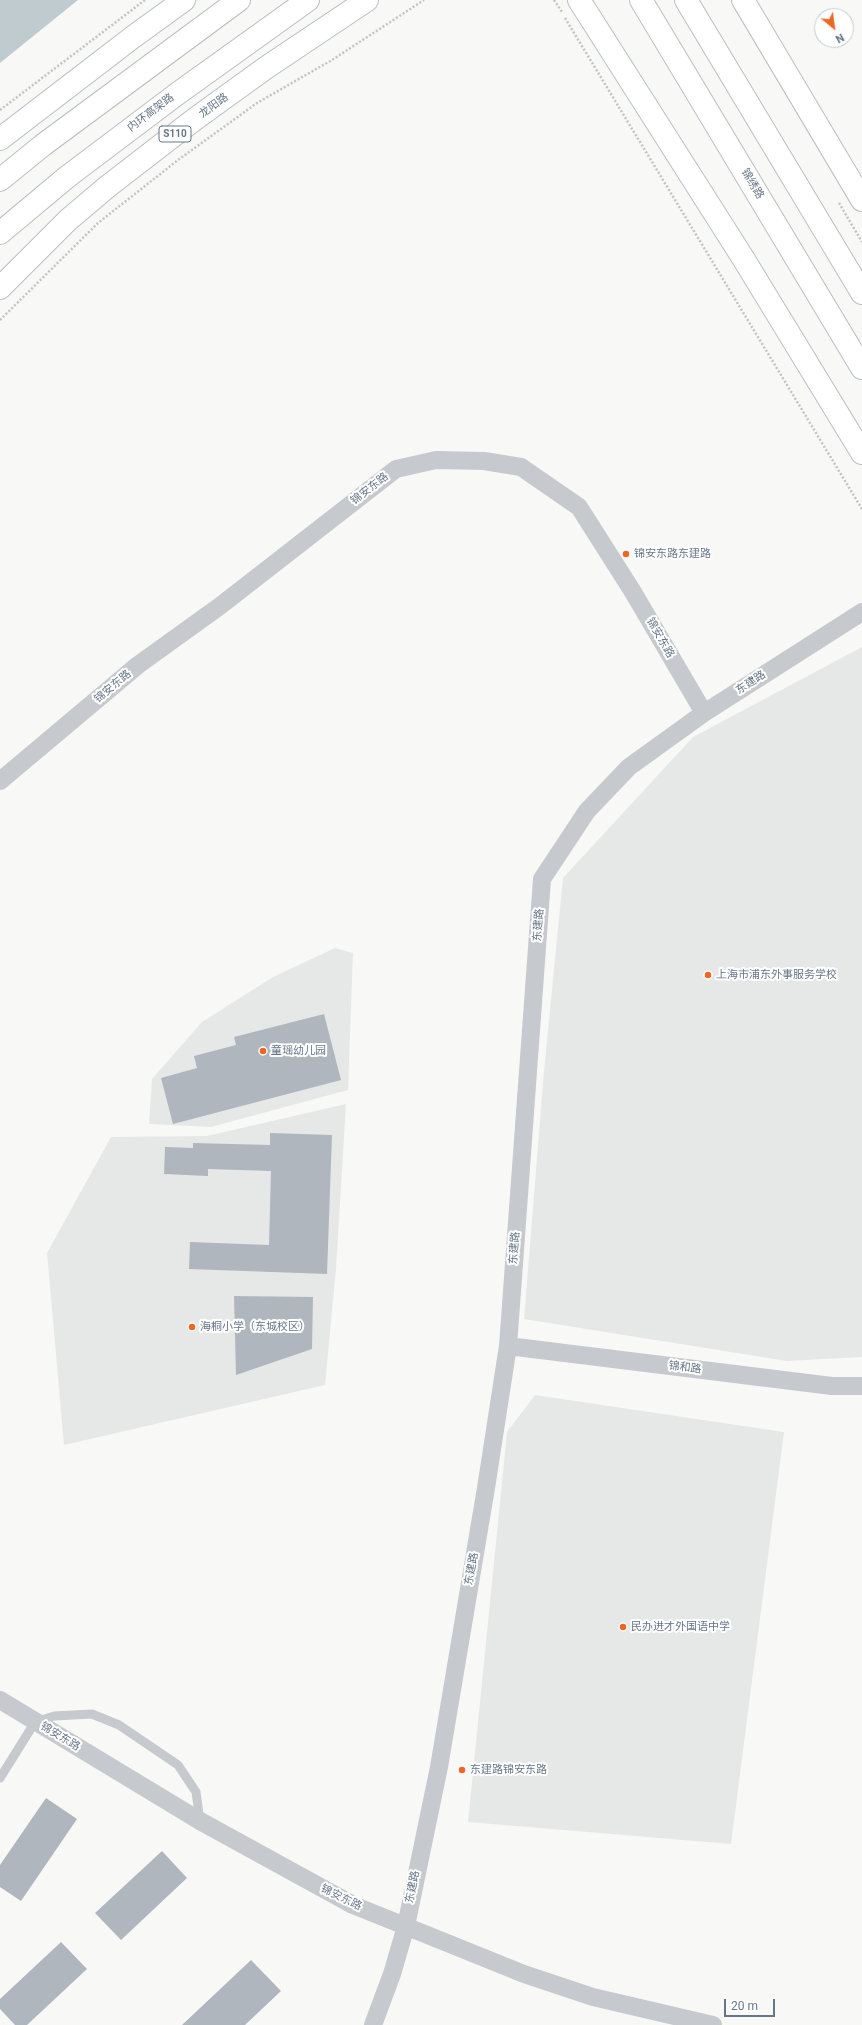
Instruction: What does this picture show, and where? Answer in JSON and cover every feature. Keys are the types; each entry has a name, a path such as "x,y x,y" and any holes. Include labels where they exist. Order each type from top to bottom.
{"main road":[{"path":"0,139 133,37 184,0"},
{"path":"0,180 43,145 239,0"},
{"name":"内环高架路","path":"0,233 67,177 176,94 308,0"},
{"name":"龙阳路","path":"0,288 68,220 107,187 195,119 367,0"},
{"path":"306,41 378,0"},
{"path":"579,0 743,258 862,453"},
{"name":"锦绣路","path":"641,0 862,368"},
{"path":"686,0 862,293"},
{"path":"743,0 862,200"}],"street":[{"name":"锦安东路","path":"0,781 138,665 220,606 396,470 436,460 484,461 521,467 579,507 633,592 704,713"},
{"name":"东建路","path":"373,2025 392,1974 406,1926 439,1767 486,1488 508,1346 542,879 587,811 629,767 704,713 862,612"},
{"name":"锦和路","path":"508,1346 832,1386 862,1386"},
{"name":"锦安东路","path":"0,1700 200,1821 353,1905 524,1974 592,1997 713,2025"}],"lane":[{"path":"0,1778 35,1722 54,1716 92,1714 119,1725 178,1765 196,1792 200,1821"}],"path":[{"path":"0,110 145,0"},
{"path":"0,320 98,223 178,160 257,103 332,60 424,0"},
{"path":"554,0 862,509"}],"shaded area":[{"path":"0,0 78,0 0,63"},
{"name":"上海市浦东外事服务学校","path":"862,647 862,1357 787,1361 524,1319 544,1071 563,878 693,737"},
{"name":"童瑶幼儿园","path":"335,948 353,953 348,1090 211,1127 149,1124 152,1079 202,1022 273,977"},
{"name":"海桐小学（东城校区）","path":"346,1104 336,1269 325,1385 64,1445 47,1253 111,1137 207,1136"},
{"name":"民办进才外国语中学","path":"535,1395 784,1432 731,1844 468,1822 507,1432"}],"building":[{"path":"324,1014 341,1080 173,1124 161,1078 197,1068 194,1056 236,1045 234,1037"},
{"path":"270,1133 332,1135 327,1274 189,1269 190,1242 269,1245 271,1171 208,1169 208,1176 164,1174 165,1147 193,1148 193,1143 270,1145"},
{"path":"234,1296 313,1297 312,1349 236,1375"},
{"path":"46,1798 77,1819 21,1901 0,1887 0,1865"},
{"path":"162,1851 187,1878 121,1940 95,1913"},
{"path":"61,1942 87,1969 27,2025 15,2025 0,2009 0,1999"},
{"path":"251,1960 281,1991 245,2025 182,2025"}],"place":[{"name":"锦安东路东建路","path":"626,554"},
{"name":"上海市浦东外事服务学校","path":"708,975"},
{"name":"童瑶幼儿园","path":"263,1051"},
{"name":"海桐小学（东城校区）","path":"192,1327"},
{"name":"民办进才外国语中学","path":"623,1627"},
{"name":"东建路锦安东路","path":"462,1770"}]}
